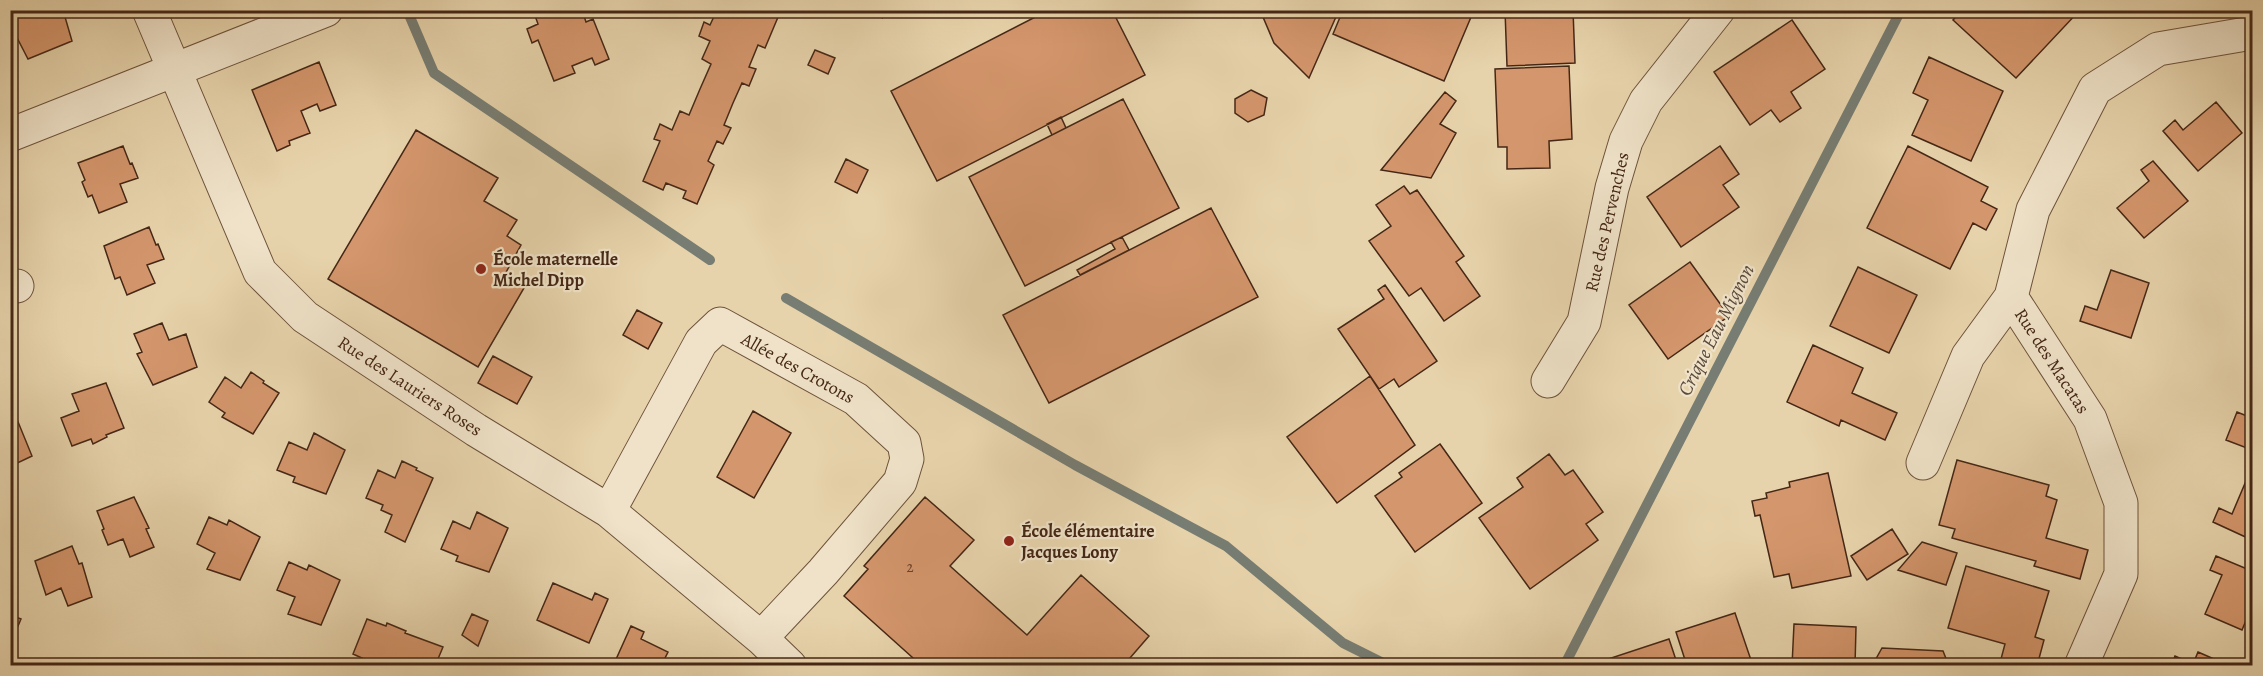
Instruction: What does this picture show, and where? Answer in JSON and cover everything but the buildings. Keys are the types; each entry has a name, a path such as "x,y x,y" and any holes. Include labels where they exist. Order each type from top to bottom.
{"street":[{"name":"Rue des Lauriers Roses","path":"149,10 260,272 305,317 476,430 609,511 761,638 790,666"},
{"path":"10,135 326,10"},
{"name":"Rue des Pervenches","path":"1548,381 1584,322 1612,188 1626,141 1646,101 1718,10"},
{"name":"Rue des Macatas","path":"2081,666 2121,574 2121,503 2090,419 2011,297 2033,210 2095,89 2158,49 2253,33"},
{"path":"1923,463 1968,356 2011,297"},
{"name":"Allée des Crotons","path":"609,511 701,342 720,324 856,399 904,443 907,459 900,482 823,572 761,638"}],"path":[{"path":"881,18 884,10"}],"waterway":[{"path":"407,10 434,73 710,260"},
{"name":"Crique Eau Mignon","path":"1564,666 1901,10"},
{"path":"786,298 1075,465 1226,546 1343,643 1389,666"}],"place":[{"name":"École maternelle Michel Dipp","path":"481,269"},
{"name":"École élémentaire Jacques Lony","path":"1009,541"}]}
